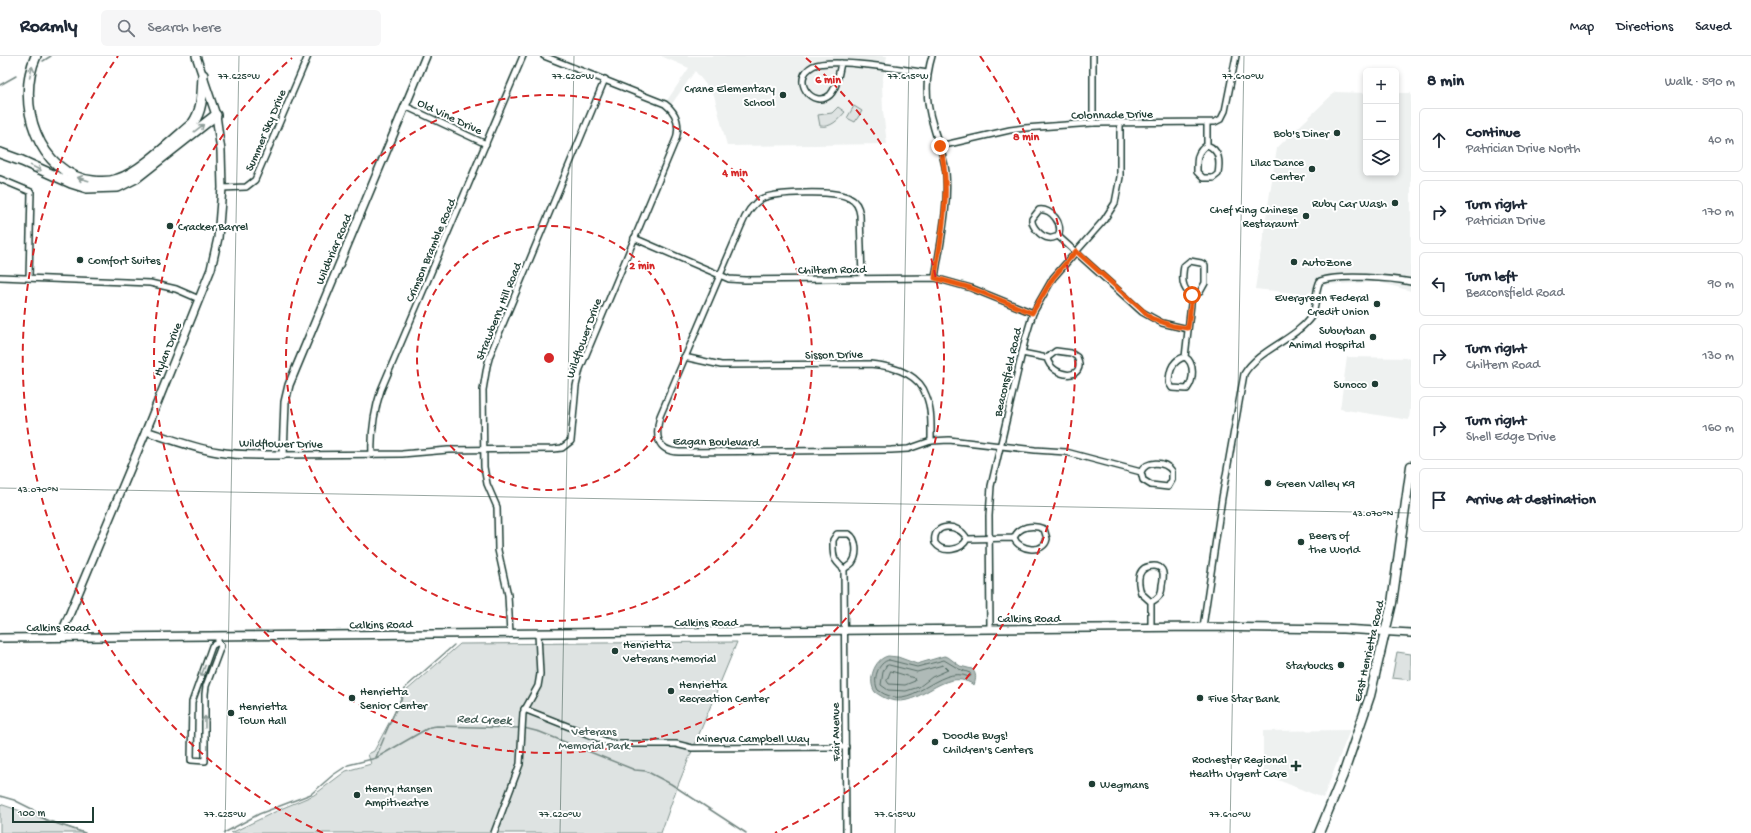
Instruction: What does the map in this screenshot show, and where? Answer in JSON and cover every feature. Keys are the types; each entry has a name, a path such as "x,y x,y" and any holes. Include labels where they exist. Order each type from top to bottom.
{"highway":[{"path":"36,56 29,79 29,97 31,115 36,132 55,164 66,173 83,180 102,182 117,180 133,172 193,123 198,116 201,103 203,75"},
{"path":"0,153 71,183 87,188 118,187 136,178 216,115"}],"main road":[{"name":"Hylan Drive","path":"60,637 146,431 211,269 218,238 222,188 221,150 216,115 196,56"},
{"name":"Wildbriar Road","path":"283,455 285,402 289,385 426,56"},
{"name":"Wildflower Drive","path":"146,431 184,444 217,452 245,455 283,455"},
{"name":"East Henrietta Road","path":"1319,833 1357,738 1370,696 1392,603 1411,466"},
{"name":"Calkins Road","path":"0,638 60,637 218,639 510,634 844,632 1203,627 1386,631 1411,633"}],"street":[{"name":"Summer Sky Drive","path":"222,188 246,187 255,180 308,56"},
{"name":"Crimson Bramble Road","path":"372,455 371,438 375,411 381,390 523,56"},
{"name":"Wildflower Drive","path":"283,455 372,455 448,450 558,449 569,443 572,438 576,386 580,369 678,133 677,120 673,112 664,104 544,56"},
{"path":"932,56 928,73 929,107 946,170 946,198 935,278"},
{"path":"1093,56 1093,123"},
{"name":"Colonnade Drive","path":"940,146 1010,130 1093,123 1207,123 1218,121 1224,113 1236,56"},
{"path":"841,63 833,90 830,94 820,98 813,98 806,93 803,85 803,76 808,69 817,64 832,62 841,63 928,73"},
{"name":"Strawberry Hill Road","path":"510,634 508,595 498,550 497,507 487,484 484,467 483,390 487,366 490,355 605,80"},
{"name":"Old Vine Drive","path":"405,106 486,144"},
{"path":"1207,123 1208,145"},
{"name":"Beaconsfield Road","path":"990,629 989,504 1000,446 1032,313 1053,278 1104,220 1115,203 1120,177 1120,124"},
{"path":"1208,145 1213,148 1218,155 1218,174 1213,178 1203,178 1197,172 1197,158 1200,150 1208,145"},
{"path":"0,179 31,192 29,278"},
{"name":"Eagan Boulevard","path":"862,278 859,210 852,200 837,194 777,194 759,200 746,214 684,356 658,425 659,442 662,446 672,452 892,450 908,448 932,441 949,440 1066,452 1141,472"},
{"path":"1039,210 1047,210 1059,222 1060,231 1058,236 1050,238 1033,226 1032,218 1039,210"},
{"path":"1058,236 1151,318 1168,325 1188,328"},
{"name":"Chiltern Road","path":"634,238 728,278 745,280 935,278 971,288 1032,313"},
{"path":"1190,261 1201,263 1205,268 1203,288 1200,292 1192,295 1187,292 1183,286 1184,266 1190,261"},
{"path":"0,277 150,283 176,289 199,299"},
{"path":"1203,627 1222,498 1244,374 1252,362 1296,331 1311,317 1315,307 1320,281 1326,279 1362,278 1394,279 1411,282"},
{"path":"1185,357 1192,295"},
{"path":"1022,353 1046,358 1056,351 1071,353 1077,357 1079,368 1071,374 1057,372 1050,366 1046,358"},
{"name":"Sisson Drive","path":"684,356 721,365 870,364 893,367 912,377 920,384 926,394 929,404 932,441"},
{"path":"1185,357 1189,359 1192,368 1189,386 1184,390 1172,388 1169,383 1172,365 1175,360 1185,357"},
{"path":"1150,464 1162,465 1170,468 1173,475 1168,487 1151,485 1143,480 1141,472 1143,468 1150,464"},
{"path":"1037,526 1044,529 1048,539 1042,547 1025,548 1016,542 1014,538 1016,533 1022,528 1037,526"},
{"path":"942,528 954,528 962,531 967,539 964,544 958,548 944,549 940,548 935,543 934,535 942,528"},
{"path":"837,534 849,534 856,543 853,562 844,569 835,561 833,557 833,540 837,534"},
{"path":"967,539 1014,538"},
{"path":"1151,602 1161,595 1162,590 1163,572 1157,566 1145,566 1141,569 1140,573 1141,593 1151,602 1151,628"},
{"name":"Fair Avenue","path":"844,569 846,833"},
{"path":"494,833 518,770 521,756 521,733 524,709 538,686 540,674 538,634"},
{"path":"218,639 221,646 205,694 205,760 190,760 192,702 212,646 218,639"},
{"name":"Minerva Campbell Way","path":"524,709 610,743 676,744 692,748 846,747"}],"shaded area":[{"path":"661,56 887,56 882,83 883,111 887,144 727,146 714,95 695,71 671,105 666,102 689,68"},
{"path":"1335,92 1363,93 1363,176 1399,176 1399,93 1411,93 1411,291 1379,282 1324,285 1306,294 1255,289 1277,148"},
{"path":"1347,357 1411,358 1411,401 1409,420 1340,409"},
{"path":"1350,730 1323,798 1263,774 1263,731"}],"green space":[{"path":"854,106 862,111 855,122 847,118"},
{"path":"838,107 845,112 840,118 831,125 820,126 818,115 832,113"},
{"name":"Veterans Memorial Park","path":"737,642 676,790 661,833 231,833 314,795 346,771 371,764 368,754 374,751 406,691 460,644"},
{"path":"1397,652 1411,654 1411,680 1392,678"},
{"path":"0,804 85,833 0,833"}],"water":[{"path":"888,656 898,657 917,664 944,656 948,657 960,666 972,669 976,677 974,685 961,680 950,681 903,701 890,700 875,692 872,682 873,671 879,661"}],"waterway":[{"path":"43,61 51,56"},
{"path":"0,85 16,76"},
{"path":"385,734 406,687 454,645"},
{"name":"Red Creek","path":"224,833 259,814 311,794 333,775 348,765 376,758 430,727 520,728"},
{"name":"Red Creek","path":"524,728 540,732 635,770 646,771 671,784 746,833"},
{"path":"376,757 384,738"},
{"name":"Red Creek","path":"0,796 14,800 32,809 46,820 85,833"}],"place":[{"name":"Crane Elementary School","path":"783,95"},
{"name":"Bob's Diner","path":"1337,133"},
{"name":"Lilac Dance Center","path":"1312,169"},
{"name":"Ruby Car Wash","path":"1395,203"},
{"name":"Chef King Chinese Restaraunt","path":"1306,216"},
{"name":"Cracker Barrel","path":"170,226"},
{"name":"Comfort Suites","path":"80,260"},
{"name":"AutoZone","path":"1294,262"},
{"name":"Evergreen Federal Credit Union","path":"1377,304"},
{"name":"Suburban Animal Hospital","path":"1373,337"},
{"name":"Sunoco","path":"1375,384"},
{"name":"Green Valley K9","path":"1268,483"},
{"name":"Beers of the World","path":"1301,542"},
{"name":"Henrietta Veterans Memorial","path":"615,651"},
{"name":"Starbucks","path":"1341,665"},
{"name":"Henrietta Recreation Center","path":"671,691"},
{"name":"Henrietta Senior Center","path":"352,698"},
{"name":"Five Star Bank","path":"1200,698"},
{"name":"Henrietta Town Hall","path":"231,713"},
{"name":"Doodle Bugs! Children's Centers","path":"935,742"},
{"name":"Rochester Regional Health Urgent Care","path":"1296,766"},
{"name":"Wegmans","path":"1092,784"},
{"name":"Henry Hansen Ampitheatre","path":"357,795"}],"route":[{"path":"940,146 946,170 947,187 935,278 971,288 1032,313 1040,297 1053,278 1076,251 1142,312 1162,323 1188,328 1192,295"}]}
